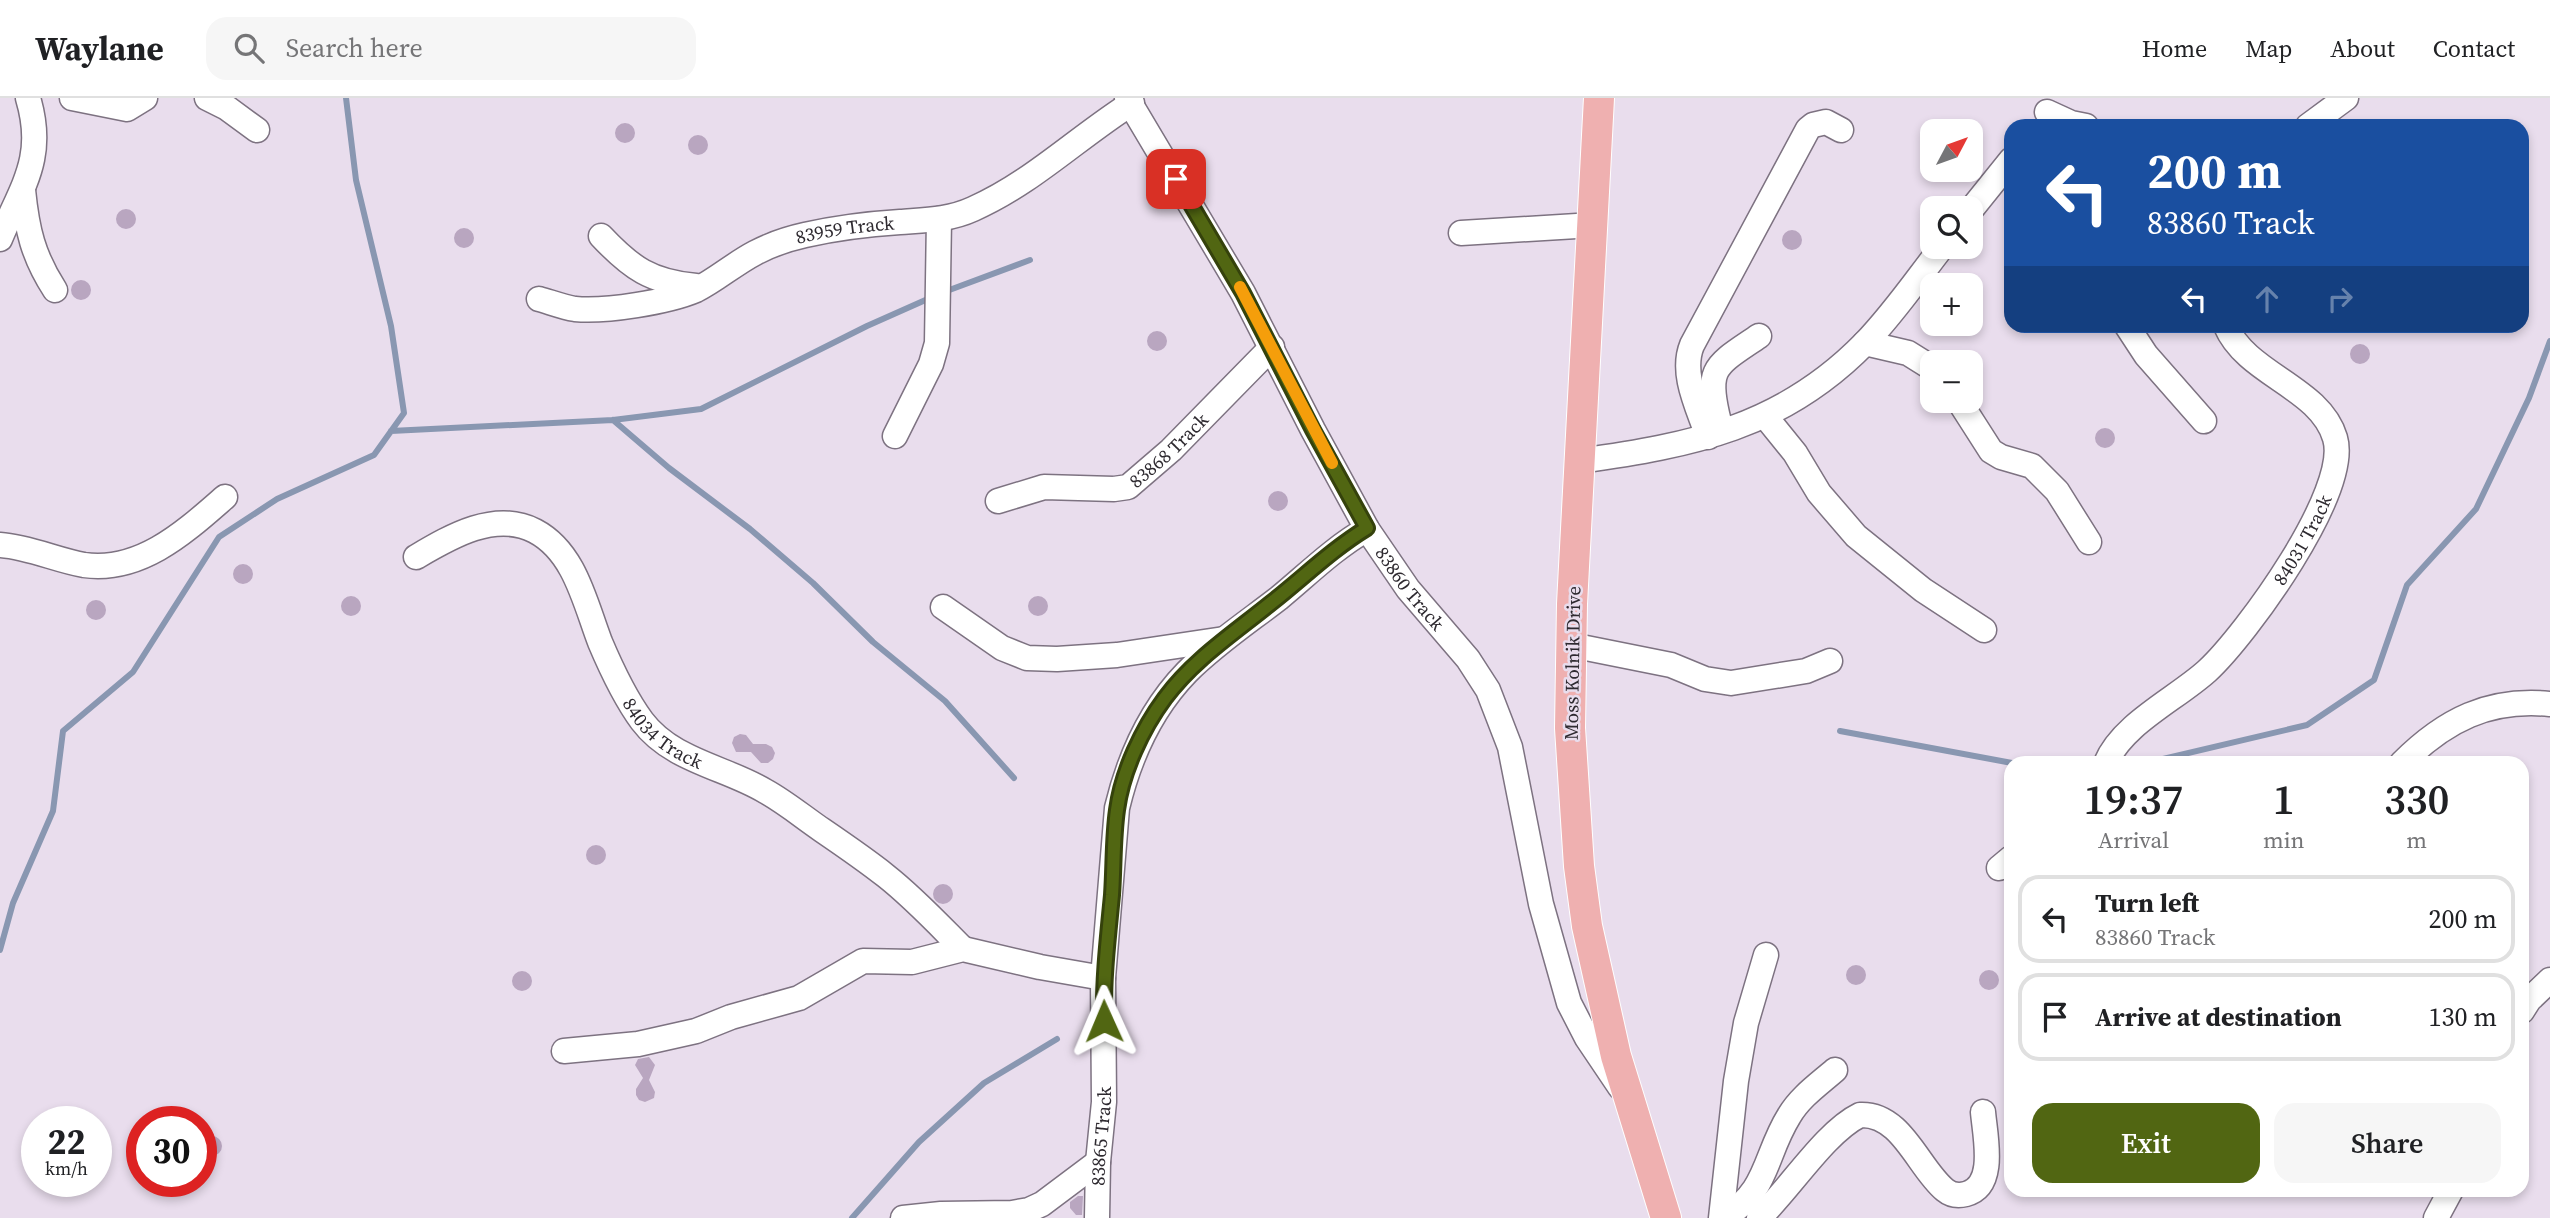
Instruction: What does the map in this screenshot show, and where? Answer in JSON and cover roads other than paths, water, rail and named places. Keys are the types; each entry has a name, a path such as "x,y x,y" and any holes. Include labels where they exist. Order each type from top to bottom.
{"main road":[{"name":"Moss Kolnik Drive","path":"1599,98 1580,461 1570,728 1579,866 1587,926 1616,1056 1658,1213"}],"street":[{"path":"0,239 31,169 35,145 34,121 27,98"},
{"path":"72,98 127,109 145,98"},
{"path":"207,98 227,108 257,130"},
{"path":"2318,119 2346,98"},
{"name":"83959 Track","path":"539,299 575,309 623,306 678,296 701,286 755,253 781,242 848,227 939,219 966,212 1029,178 1095,126 1138,102"},
{"name":"83860 Track","path":"1138,102 1367,528 1408,589 1468,659 1488,690 1510,747 1541,904 1569,1003 1587,1038 1629,1099"},
{"path":"1715,435 1689,379 1688,356 1692,345 1808,129 1826,122 1841,130"},
{"path":"1982,196 2004,169"},
{"path":"23,190 26,224 32,245 41,268 55,290"},
{"path":"895,436 931,364 937,343 939,219"},
{"path":"1461,233 1593,225"},
{"path":"601,236 621,258 657,280 701,286"},
{"path":"1580,461 1650,451 1715,435 1765,416 1802,395 1865,343 1932,259"},
{"path":"2132,333 2146,355 2204,421"},
{"name":"84031 Track","path":"2111,756 2135,725 2189,687 2224,654 2284,573 2308,534 2333,478 2337,451 2329,423 2305,398 2251,358 2231,333"},
{"path":"1715,435 1711,392 1714,376 1719,365 1759,336"},
{"path":"1865,343 1908,353 1920,360"},
{"name":"83868 Track","path":"998,501 1044,487 1128,487 1171,450 1272,347"},
{"path":"1967,413 1991,451 2001,457 2032,466 2050,483 2089,542"},
{"path":"1765,416 1795,453 1819,493 1856,536 1914,583 1984,630"},
{"path":"0,545 85,565 104,566 136,561 181,532 225,496"},
{"name":"84034 Track","path":"416,557 473,528 495,524 526,526 542,534 558,550 572,571 582,589 609,662 642,721 653,733 687,756 763,789 788,805 889,878 963,949"},
{"name":"83865 Track","path":"1097,1218 1098,1162 1104,1102 1103,978 1112,897 1117,808 1123,784 1142,738 1164,699 1189,671 1298,582 1324,557 1367,528"},
{"path":"943,607 1002,648 1027,658 1117,655 1227,638"},
{"path":"1572,645 1671,665 1705,679 1731,683 1806,671 1830,661"},
{"path":"2410,756 2423,744 2470,714 2513,702 2550,704"},
{"path":"564,1051 638,1044 696,1031 731,1017 799,998 863,961 912,962 963,949 1103,978"},
{"path":"1722,1218 1735,1081 1746,1023 1766,955"},
{"path":"2529,1000 2550,980"},
{"path":"1722,1218 1751,1196 1759,1186 1773,1146 1796,1105 1835,1070"},
{"path":"1759,1218 1779,1200 1803,1168 1838,1132 1860,1115 1876,1116 1895,1129 1950,1194 1972,1192 1983,1179 1986,1168 1983,1112"},
{"path":"903,1218 1029,1210 1042,1204 1098,1162"},
{"path":"2436,1218 2447,1197"}],"waterway":[{"path":"0,950 13,903 53,811 63,731 133,672 219,537 277,499 374,455 404,413 391,326 356,180 346,98"},
{"path":"944,292 1030,260"},
{"path":"391,431 613,420 701,409 867,326 930,298"},
{"path":"2176,756 2307,725 2374,680 2407,585 2476,509 2529,398 2550,341"},
{"path":"613,420 813,583 873,642 945,701 1014,778"},
{"path":"1840,731 2004,762"},
{"path":"852,1218 919,1142 984,1083 1057,1039"}]}
